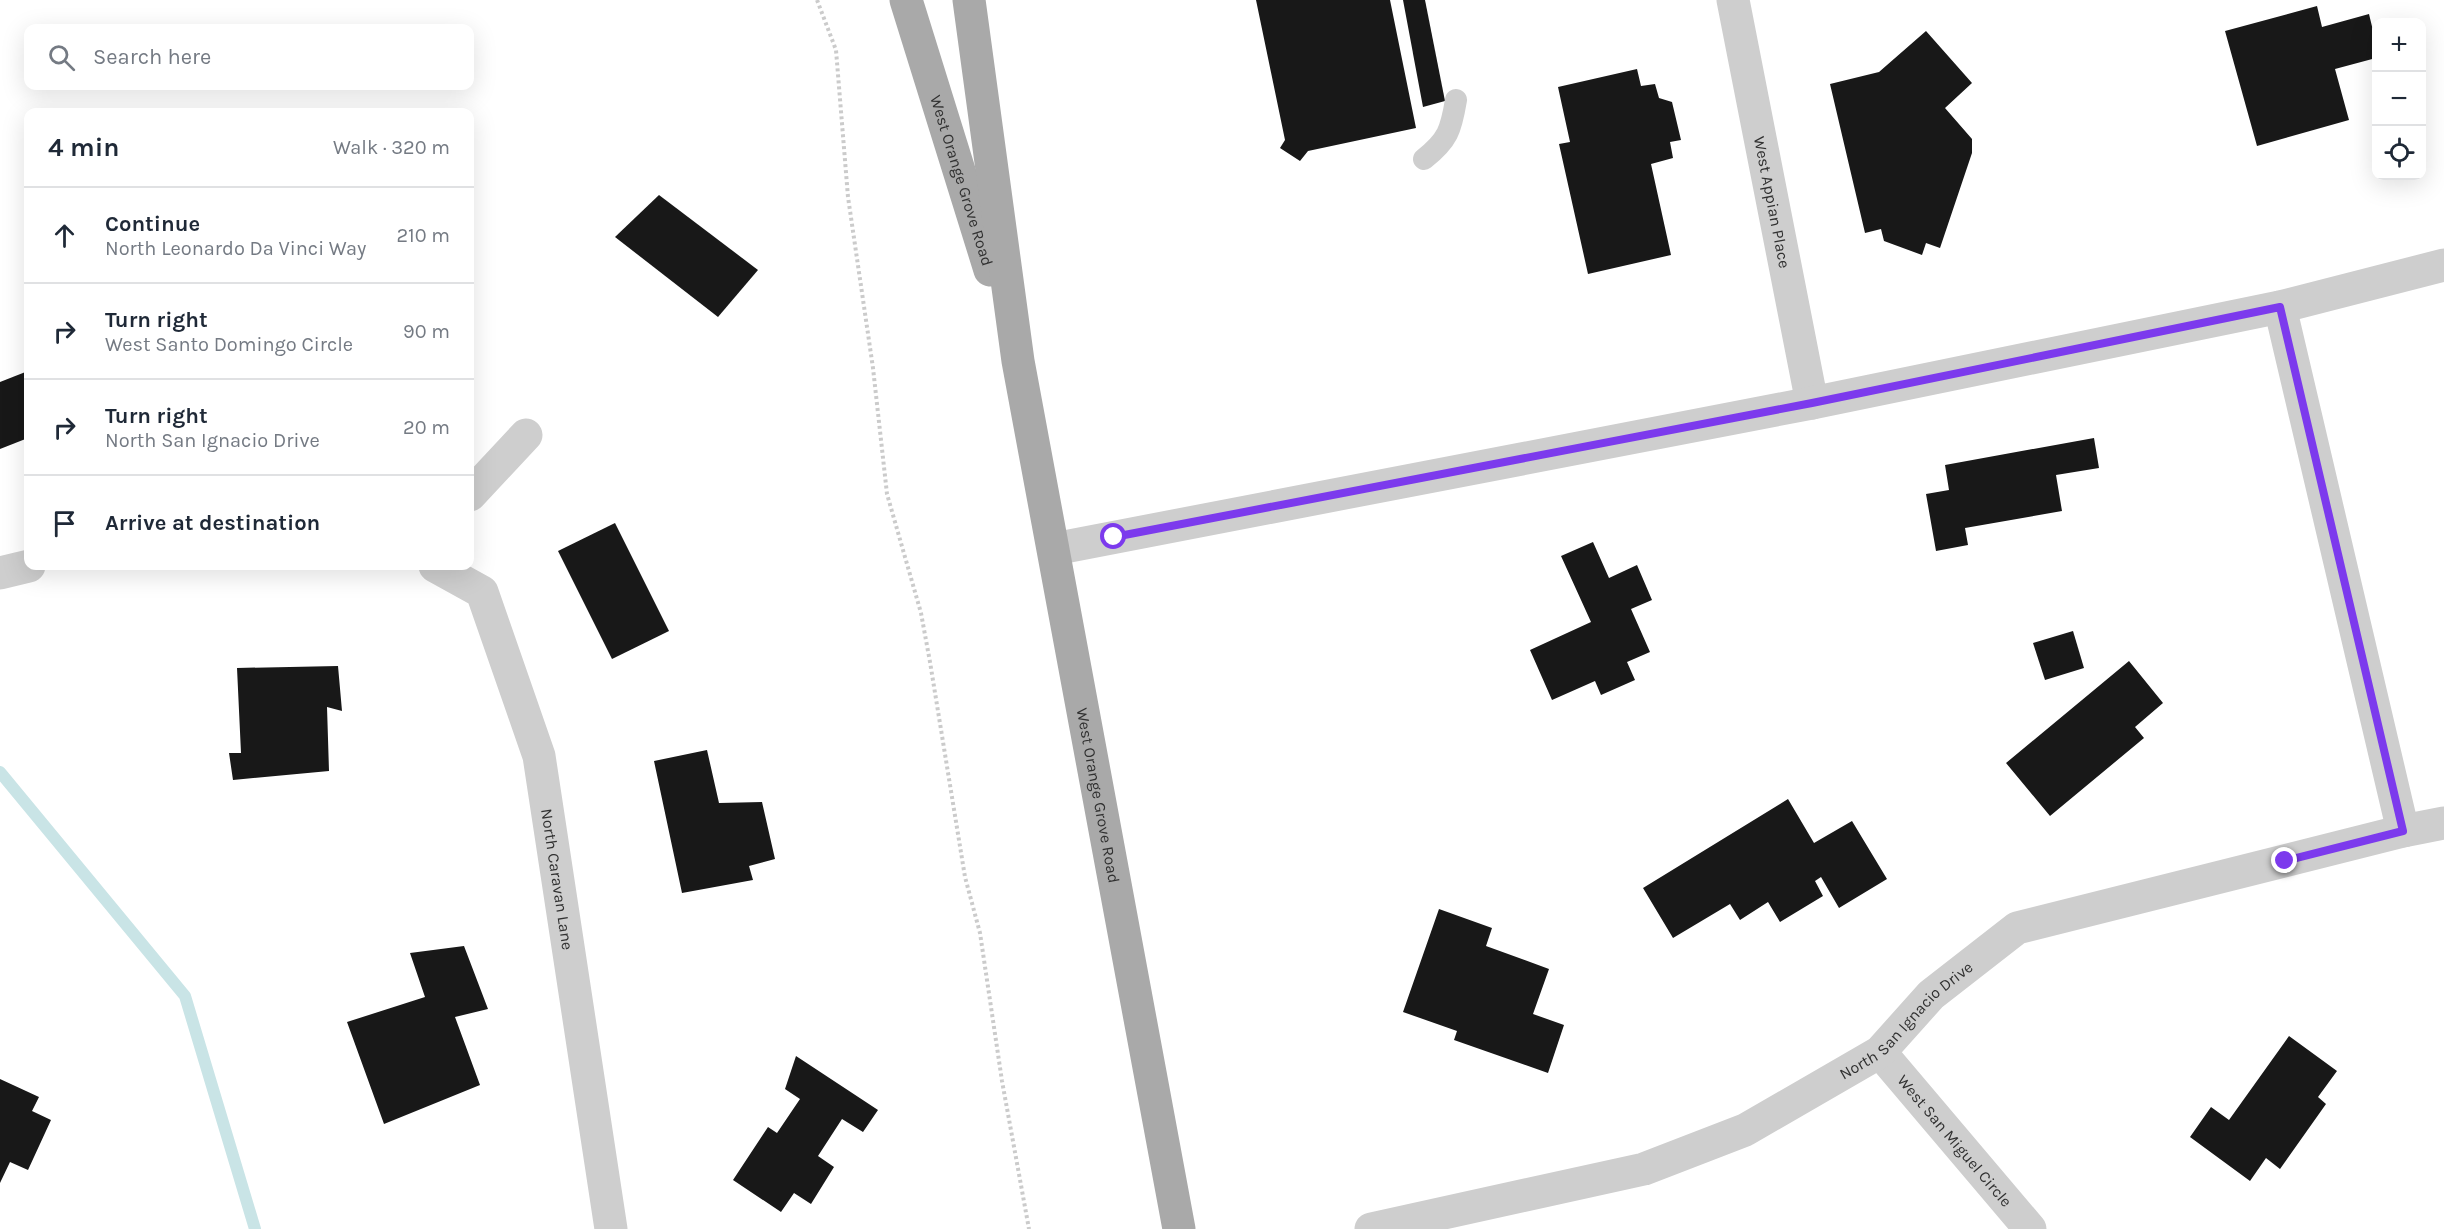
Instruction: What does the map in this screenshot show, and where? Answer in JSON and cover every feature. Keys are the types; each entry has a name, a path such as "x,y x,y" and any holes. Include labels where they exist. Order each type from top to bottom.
{"main road":[{"name":"West Orange Grove Road","path":"906,0 1018,361"},
{"name":"West Orange Grove Road","path":"969,0 1018,361 1179,1229"}],"street":[{"name":"West Appian Place","path":"1733,0 1812,403"},
{"path":"1054,549 1812,403 2280,307 2444,266"},
{"path":"2280,307 2403,831"},
{"path":"474,491 526,435"},
{"path":"0,573 24,567"},
{"name":"North Caravan Lane","path":"442,570 482,592 539,756 611,1229"},
{"name":"North San Ignacio Drive","path":"1371,1229 1644,1169 1745,1130 1880,1052 1931,995 2017,928 2403,831 2444,823"},
{"name":"West San Miguel Circle","path":"1880,1052 2030,1229"}],"lane":[{"path":"1424,159 1442,145 1452,128 1456,100"}],"path":[{"path":"817,0 836,50 848,197 873,368 887,494 921,614 965,877 980,933 1002,1081 1029,1229"}],"building":[{"path":"1256,0 1390,0 1416,128 1308,151 1300,161 1280,148 1285,140"},
{"path":"1403,0 1425,0 1445,101 1423,107"},
{"path":"2317,6 2322,27 2369,14 2372,26 2372,59 2335,69 2349,120 2257,146 2225,31"},
{"path":"1926,31 1972,83 1945,108 1972,139 1972,153 1940,248 1926,243 1922,255 1884,241 1881,229 1865,233 1830,84 1879,72"},
{"path":"1637,69 1641,86 1655,84 1659,98 1672,102 1681,140 1670,142 1673,158 1651,164 1671,255 1588,274 1559,144 1570,142 1558,87"},
{"path":"659,195 758,270 718,317 615,237"},
{"path":"24,373 24,440 0,449 0,382"},
{"path":"2094,438 2099,468 2056,475 2062,511 1965,528 1968,545 1936,551 1926,494 1949,490 1945,465"},
{"path":"615,523 669,631 612,659 558,551"},
{"path":"1593,542 1609,578 1637,565 1652,600 1631,609 1650,652 1627,662 1635,680 1601,695 1595,681 1552,700 1530,650 1591,622 1561,556"},
{"path":"2073,631 2084,668 2045,680 2033,643"},
{"path":"2129,661 2163,703 2135,727 2144,738 2050,816 2006,763"},
{"path":"338,666 342,711 327,707 329,771 233,780 229,753 241,753 237,668"},
{"path":"707,750 719,803 762,802 775,859 749,866 753,880 682,893 654,761"},
{"path":"1788,799 1814,843 1852,821 1887,879 1839,908 1821,877 1815,881 1823,896 1780,922 1768,902 1740,920 1730,904 1673,938 1643,888"},
{"path":"1439,909 1492,928 1486,946 1549,969 1533,1014 1564,1025 1548,1073 1454,1040 1457,1031 1403,1012"},
{"path":"464,946 488,1009 455,1017 480,1085 384,1124 347,1022 425,997 410,953"},
{"path":"2289,1036 2337,1071 2318,1097 2326,1104 2280,1169 2266,1158 2250,1181 2190,1137 2211,1107 2229,1120"},
{"path":"796,1056 878,1110 863,1132 842,1119 818,1156 834,1167 811,1204 794,1193 781,1212 733,1180 768,1127 777,1133 800,1099 785,1089"},
{"path":"0,1079 39,1097 32,1111 51,1120 28,1170 10,1162 0,1183"}],"waterway":[{"path":"0,772 185,996 255,1229"}],"route":[{"path":"1114,537 1812,403 2280,307 2403,831 2285,861"}]}
